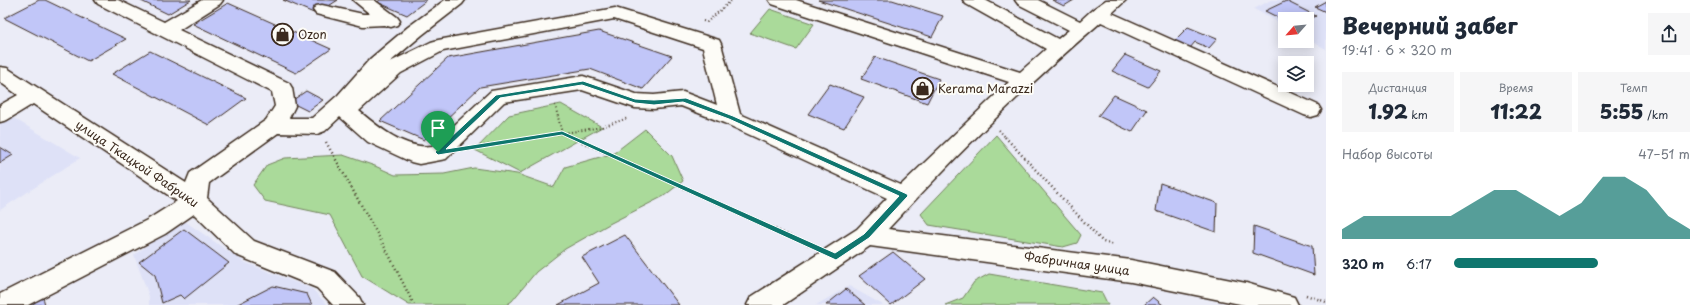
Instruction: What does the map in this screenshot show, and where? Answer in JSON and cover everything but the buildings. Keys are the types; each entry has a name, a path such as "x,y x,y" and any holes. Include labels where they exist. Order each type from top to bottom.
{"street":[{"path":"3,305 156,227 195,201 198,179 274,124 285,106 282,88 104,0"},
{"path":"165,30 214,0"},
{"path":"362,0 388,20 415,31"},
{"path":"346,105 376,63 456,0"},
{"path":"778,0 1023,80"},
{"path":"972,0 1059,48"},
{"path":"1024,0 1082,29"},
{"path":"772,302 866,236 904,196 1023,80 1098,14 1117,0"},
{"path":"322,10 363,20 388,20"},
{"path":"274,124 317,126 394,68 438,46 615,13 712,44 731,118"},
{"path":"1098,14 1311,110"},
{"name":"улица Ткацкой Фабрики","path":"0,73 195,201 245,248 326,280 350,305"},
{"path":"346,105 376,136 419,156 438,152 498,96 583,83 635,101 654,102 684,99 731,118 904,196"},
{"path":"0,115 34,95"},
{"name":"Фабричная улица","path":"866,236 1131,271 1246,294 1294,300"}],"path":[{"path":"707,22 732,0"},
{"path":"550,88 562,133"},
{"path":"438,152 602,127 631,117"},
{"path":"994,124 1103,242 1119,246"},
{"path":"317,126 389,255 414,305"},
{"path":"562,133 836,257"},
{"path":"1294,300 1326,302"}],"shaded area":[{"path":"1271,0 1326,0 1326,49 1314,43 1314,12 1278,12 1278,22 1254,9"},
{"path":"0,110 80,158 0,210"},
{"path":"183,220 244,262 312,289 328,305 149,305 149,296 134,255"},
{"path":"849,286 883,305 816,305"}],"green space":[{"path":"770,9 814,24 796,49 750,33"},
{"path":"561,104 602,127 520,173 475,150 509,115"},
{"path":"645,129 672,156 683,181 664,196 611,223 565,249 536,272 512,301 506,305 409,305 362,276 330,215 265,201 253,185 267,165 285,158 343,155 375,166 395,175 444,174 474,168 517,174 554,187 565,167 614,153"},
{"path":"996,135 1081,235 1077,243 1063,247 929,225 921,214"},
{"path":"989,274 1102,293 1108,305 945,305 963,298 974,282"}],"place":[{"name":"Ozon","path":"283,35"},
{"name":"Kerama Marazzi","path":"922,89"}],"route":[{"path":"583,83 635,101 654,102 684,99 731,118 904,196 866,236 836,257 562,133 438,152 498,96 583,83"}]}
